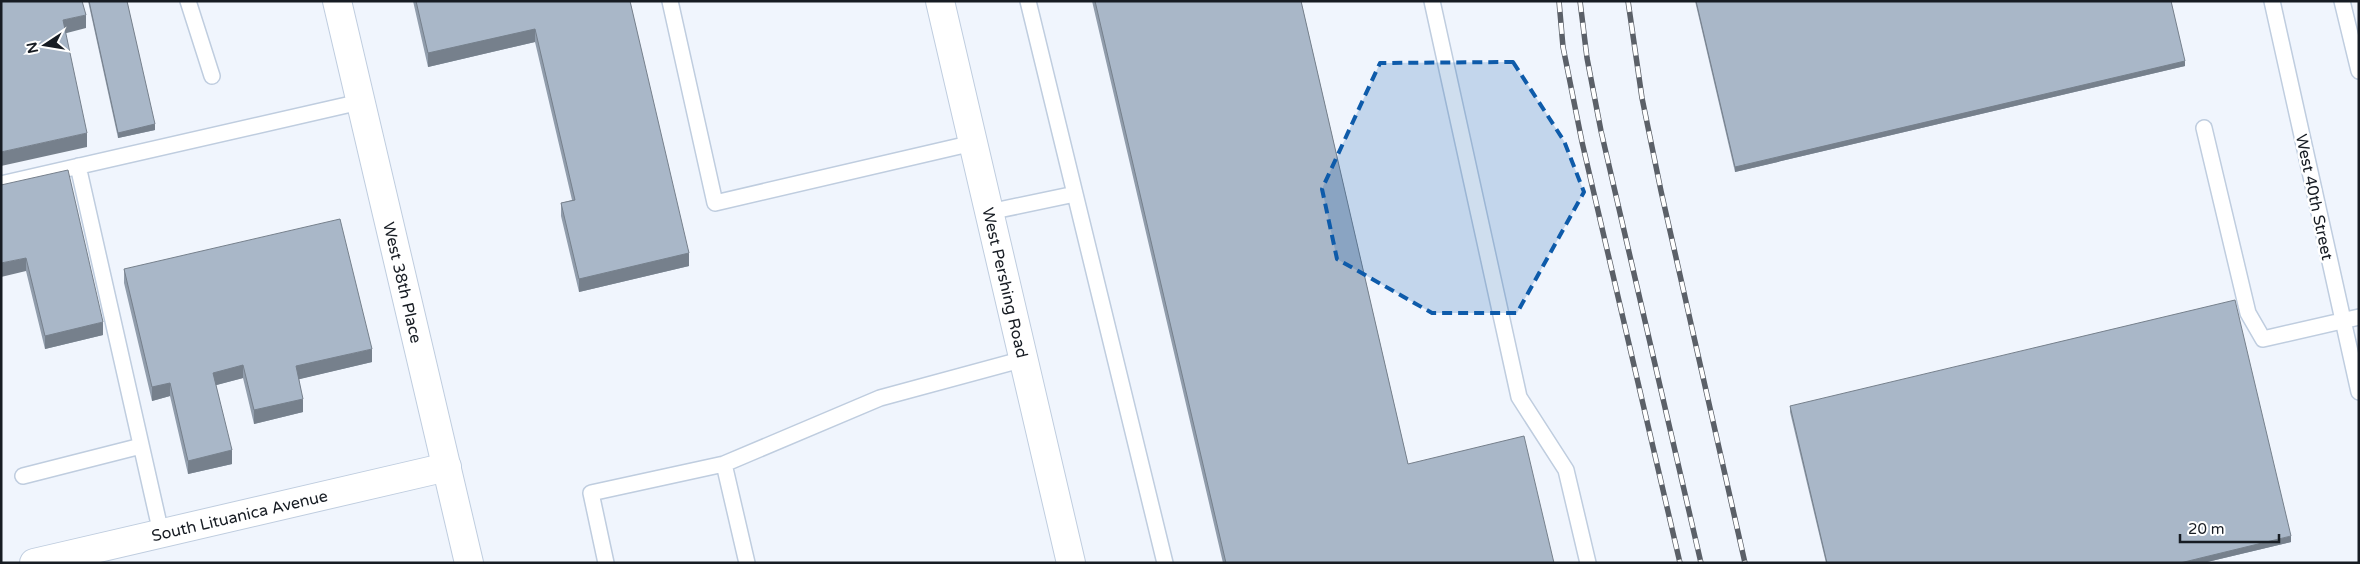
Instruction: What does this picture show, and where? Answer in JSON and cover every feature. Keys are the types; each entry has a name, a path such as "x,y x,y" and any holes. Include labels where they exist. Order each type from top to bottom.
{"street":[{"name":"West 38th Place","path":"337,1 469,563"},
{"name":"West Pershing Road","path":"940,1 1071,563"},
{"name":"South Lituanica Avenue","path":"34,563 446,467"}],"lane":[{"path":"188,1 212,76"},
{"path":"670,1 715,203 973,143"},
{"path":"1028,1 1165,563"},
{"path":"1432,1 1518,397 1566,470 1588,563"},
{"name":"West 40th Street","path":"2272,1 2359,392"},
{"path":"2342,1 2359,71"},
{"path":"1,184 360,102"},
{"path":"2204,128 2248,313 2262,339 2359,317"},
{"path":"78,166 161,534"},
{"path":"989,212 1075,194"},
{"path":"606,563 591,493 724,464 880,398 1024,359"},
{"path":"23,476 141,446"},
{"path":"724,464 747,563"}],"highlighted area":[{"path":"1513,62 1564,141 1584,192 1517,313 1432,313 1337,259 1322,189 1380,63"}],"building":[{"path":"1,1 82,1 86,15 63,20 87,133 1,152"},
{"path":"89,1 127,1 155,124 118,133"},
{"path":"416,1 630,1 689,253 579,279 561,203 575,200 535,29 428,53"},
{"path":"1095,1 1301,1 1408,464 1524,436 1554,563 1226,563"},
{"path":"1696,1 2171,1 2185,61 1735,167"},
{"path":"68,170 103,322 45,336 26,258 1,263 1,185"},
{"path":"340,219 372,349 296,366 303,399 254,410 243,365 213,373 232,450 188,461 170,383 152,387 124,269"},
{"path":"2235,300 2291,536 2180,563 1827,563 1790,406"}],"railway":[{"path":"1559,1 1563,47 1582,142 1680,563"},
{"path":"1580,1 1587,58 1601,131 1701,563"},
{"path":"1628,1 1642,98 1661,191 1745,563"}]}
